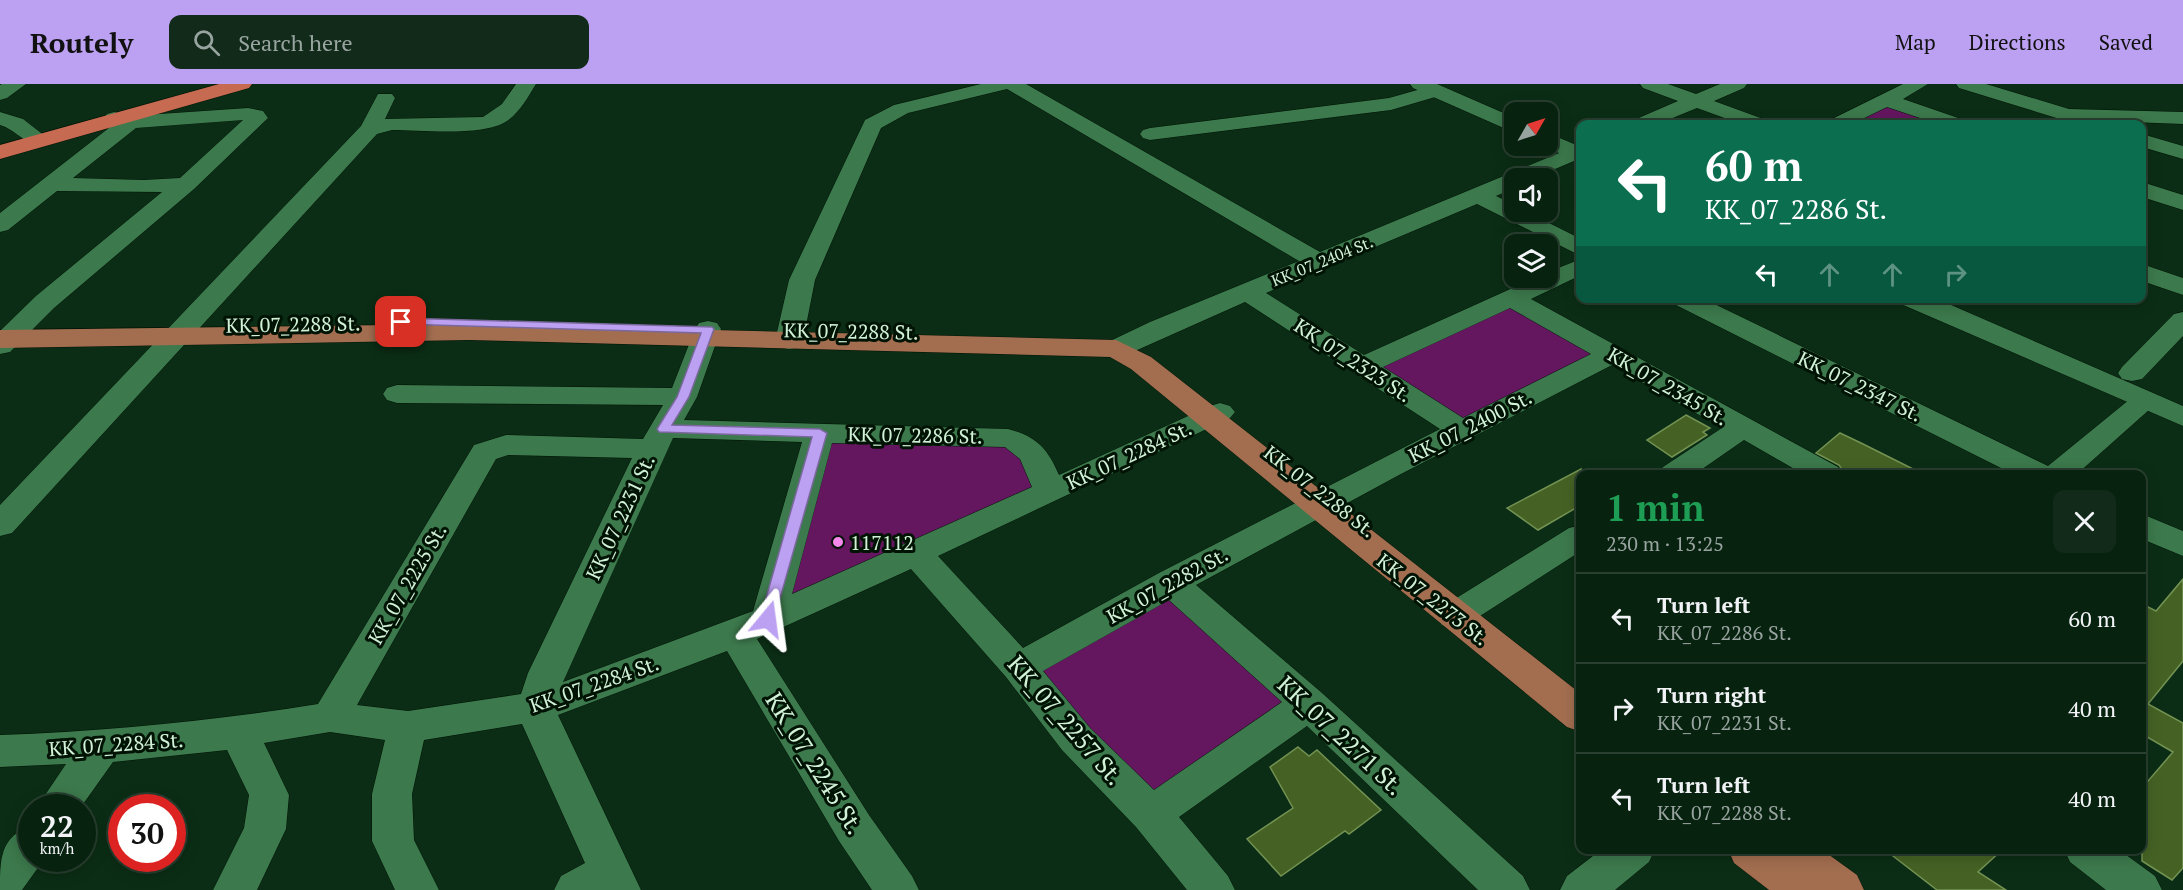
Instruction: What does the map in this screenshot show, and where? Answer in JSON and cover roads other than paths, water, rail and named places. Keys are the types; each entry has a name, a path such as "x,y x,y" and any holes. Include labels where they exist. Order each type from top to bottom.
{"highway":[{"path":"0,152 122,120 242,84"},
{"path":"5,123 37,117"}],"main road":[{"name":"KK_07_2288 St.","path":"5,336 401,322 706,334 1096,335 1122,345"},
{"name":"KK_07_2273 St.","path":"1122,345 1141,363 1214,415 1462,610 1576,713"},
{"path":"1462,610 1576,688"},
{"path":"1756,854 1803,890"},
{"path":"1794,854 1841,890"}],"street":[{"path":"0,94 16,84"},
{"path":"370,129 392,124 485,123 505,114 526,84"},
{"path":"791,335 802,280 872,124 901,109 1006,84"},
{"path":"1012,84 1319,262"},
{"path":"1463,84 1507,102"},
{"path":"1650,84 1748,120"},
{"path":"1651,120 1737,84"},
{"path":"1846,120 1918,84"},
{"path":"1966,84 2083,120"},
{"path":"1150,134 1391,104 1428,87 1504,121"},
{"path":"0,525 370,129 385,98"},
{"path":"1887,100 1945,120"},
{"path":"2064,114 2183,118"},
{"path":"0,225 51,184 122,120 256,115 258,118 186,184 5,336"},
{"path":"1857,115 1873,120"},
{"path":"5,123 39,140"},
{"path":"1558,129 1576,144"},
{"path":"2146,141 2183,153"},
{"path":"1558,142 1576,147"},
{"name":"KK_07_2404 St.","path":"1539,168 1576,150"},
{"path":"51,184 144,187 186,184"},
{"name":"KK_07_2404 St.","path":"1122,345 1504,185"},
{"path":"2146,190 2183,203"},
{"path":"1479,196 1576,246"},
{"path":"1363,366 1576,268"},
{"path":"2146,273 2183,287"},
{"name":"KK_07_2323 St.","path":"1246,291 1460,429"},
{"name":"KK_07_2345 St.","path":"1511,298 1820,470"},
{"name":"KK_07_2347 St.","path":"1691,303 2030,470"},
{"path":"1922,303 2183,417"},
{"path":"1968,303 2183,394"},
{"path":"2132,373 2183,320"},
{"name":"KK_07_2231 St.","path":"536,707 547,673 658,439 683,397 706,334"},
{"name":"KK_07_2400 St.","path":"1322,502 1460,429 1613,354"},
{"path":"397,394 683,397"},
{"path":"2063,470 2145,400"},
{"name":"KK_07_2284 St.","path":"0,751 102,747 238,732 330,717 408,727 536,707 752,627 1214,415"},
{"path":"1680,470 1742,428"},
{"path":"752,627 820,433"},
{"name":"KK_07_2286 St.","path":"485,452 506,445 820,433 1008,438 1021,441"},
{"name":"KK_07_2284 St.","path":"1021,441 1031,450 1050,492"},
{"name":"KK_07_2225 St.","path":"330,717 485,452"},
{"name":"KK_07_2282 St.","path":"1019,667 1171,582 1322,502"},
{"path":"2146,532 2183,545"},
{"path":"1462,610 1576,539"},
{"name":"KK_07_2257 St.","path":"916,553 1019,667 1076,739 1151,814 1213,890"},
{"name":"KK_07_2271 St.","path":"1171,582 1309,704 1508,890"},
{"name":"KK_07_2245 St.","path":"752,627 854,828 897,890"},
{"path":"1151,814 1309,704"},
{"path":"536,707 601,884"},
{"path":"408,727 392,794 393,841 417,890"},
{"path":"235,890 265,829 269,795 238,732"},
{"path":"68,794 102,747"},
{"path":"1582,890 1628,854"},
{"path":"2092,854 2140,890"},
{"path":"0,886 18,862"}],"place":[{"name":"117112","path":"838,542"}]}
